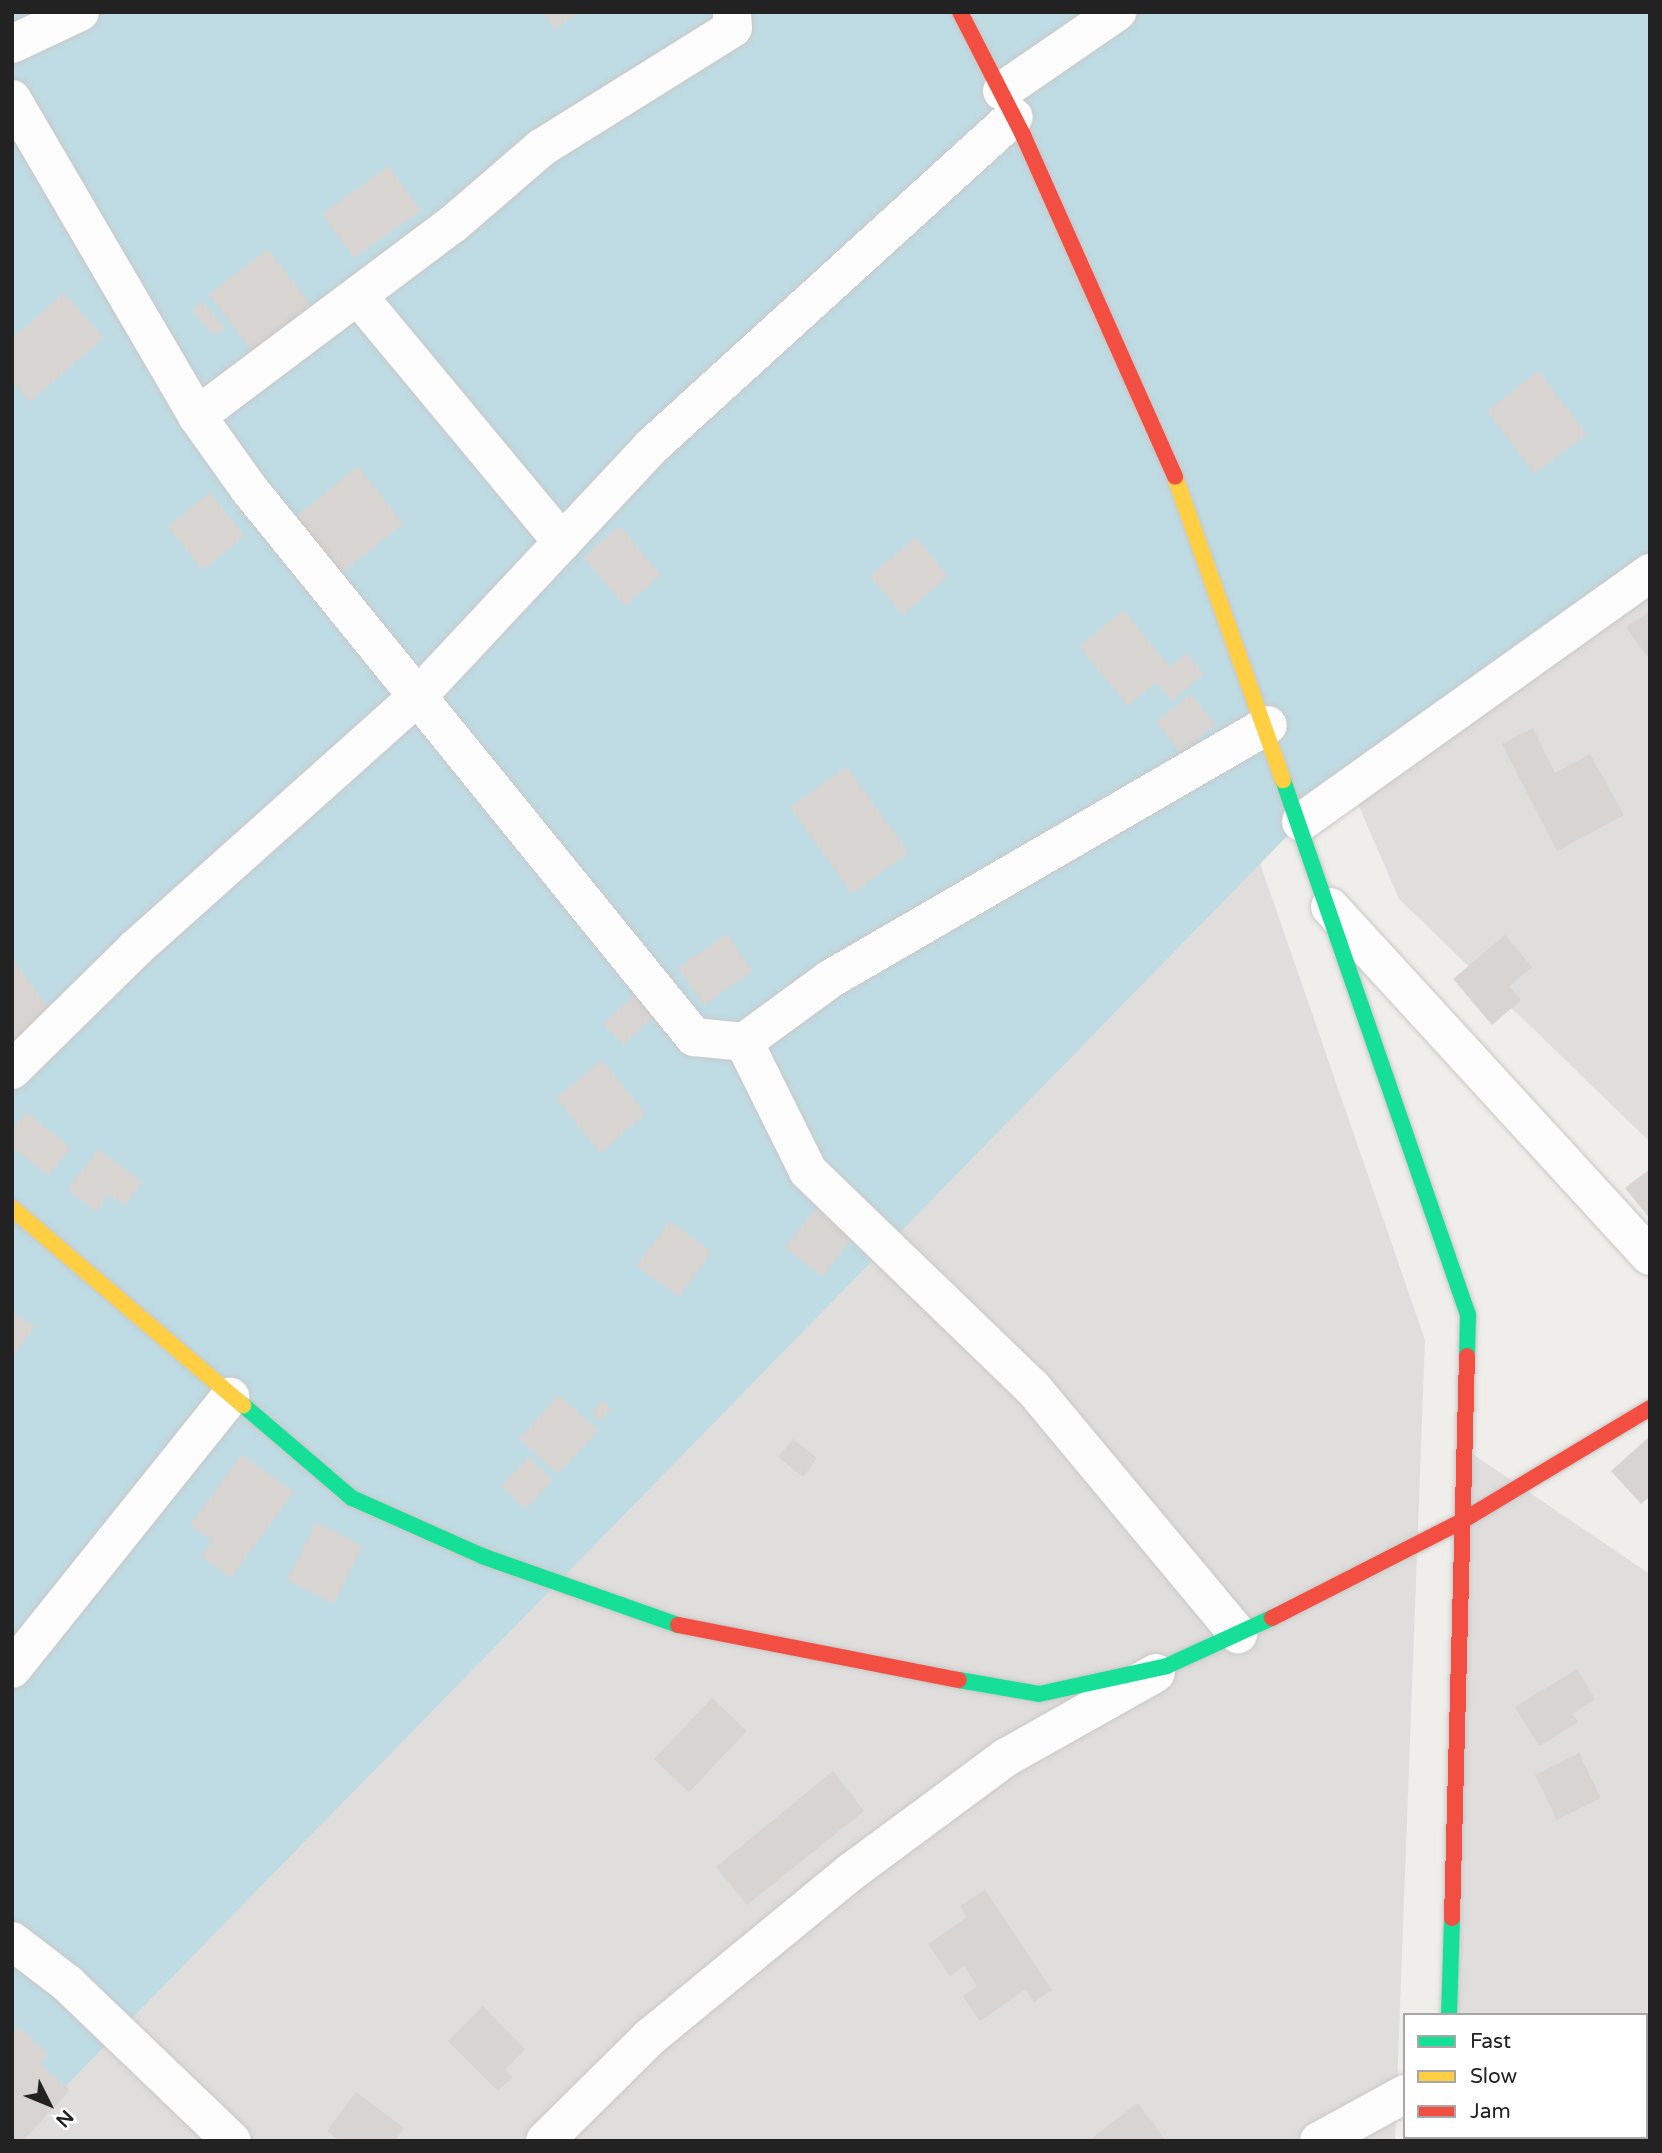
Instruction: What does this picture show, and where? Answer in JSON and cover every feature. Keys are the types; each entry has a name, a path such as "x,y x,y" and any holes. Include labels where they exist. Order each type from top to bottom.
{"street":[{"path":"12,44 80,12"},
{"path":"960,12 1008,104 1187,504 1268,725 1468,1315 1449,2013"},
{"path":"12,1070 135,949 419,695 652,446 1008,104 1116,12"},
{"path":"197,416 358,296 541,148 740,18"},
{"path":"12,99 197,416 248,489 419,695 694,1037 744,1042 830,979 1268,725"},
{"path":"358,296 562,542"},
{"path":"1301,822 1650,573"},
{"path":"1330,906 1650,1256"},
{"path":"744,1042 808,1171 1032,1387 1238,1634"},
{"path":"12,1208 352,1498 482,1556 709,1636 1039,1694 1167,1667"},
{"path":"12,1669 230,1396"},
{"path":"545,2141 650,2037 851,1872 1005,1758 1167,1667 1462,1521 1650,1408"},
{"path":"12,1941 68,1984 232,2141"},
{"path":"1319,2141 1403,2095"}],"shaded area":[{"path":"12,12 1040,227 1425,1340 1395,2141 12,2141"},
{"path":"1016,12 1650,12 1650,1142 1399,899"},
{"path":"1465,1449 1650,1574 1650,2141 1444,2141 1648,2139 1648,2013 1448,2013"}],"water":[{"path":"12,12 1650,12 1650,573 1301,822 12,2141"}],"building":[{"path":"543,12 580,12 555,30"},
{"path":"389,166 421,211 354,258 322,214"},
{"path":"268,249 326,324 267,370 209,295"},
{"path":"64,293 104,338 30,402 12,381 12,338"},
{"path":"202,301 225,327 214,336 192,311"},
{"path":"1539,371 1587,434 1535,474 1487,411"},
{"path":"358,466 404,524 333,580 288,523"},
{"path":"210,492 245,536 203,570 168,527"},
{"path":"620,526 661,575 625,606 583,557"},
{"path":"916,537 948,576 903,615 870,576"},
{"path":"1124,610 1170,667 1187,653 1204,674 1172,701 1157,683 1128,706 1079,646"},
{"path":"1650,611 1650,660 1626,627"},
{"path":"1191,694 1216,724 1181,753 1156,722"},
{"path":"1533,728 1555,773 1590,754 1624,815 1557,851 1502,744"},
{"path":"847,766 909,853 852,894 790,807"},
{"path":"727,934 753,971 704,1005 678,968"},
{"path":"1505,935 1532,967 1509,986 1521,1000 1492,1025 1453,979"},
{"path":"12,958 59,1022 12,1055"},
{"path":"636,994 656,1015 623,1045 603,1024"},
{"path":"602,1060 646,1114 600,1153 556,1098"},
{"path":"27,1112 71,1148 49,1176 12,1147 12,1129"},
{"path":"98,1149 143,1182 125,1206 109,1194 97,1212 67,1190"},
{"path":"1650,1169 1650,1219 1625,1188"},
{"path":"816,1208 853,1238 822,1277 785,1247"},
{"path":"670,1221 712,1252 679,1297 636,1266"},
{"path":"12,1312 35,1327 12,1358"},
{"path":"559,1395 599,1430 558,1474 519,1439"},
{"path":"602,1400 611,1409 600,1421 592,1412"},
{"path":"1650,1436 1650,1496 1641,1504 1611,1471"},
{"path":"793,1439 817,1458 803,1477 778,1457"},
{"path":"242,1454 294,1492 231,1578 201,1557 212,1541 190,1525"},
{"path":"529,1457 553,1480 526,1509 501,1486"},
{"path":"316,1522 363,1546 334,1604 287,1580"},
{"path":"1577,1669 1595,1699 1572,1714 1578,1722 1539,1746 1515,1707"},
{"path":"712,1698 747,1731 689,1792 654,1759"},
{"path":"1579,1753 1601,1798 1557,1820 1535,1775"},
{"path":"833,1771 864,1811 747,1905 716,1867"},
{"path":"985,1890 1052,1990 1034,2002 1026,1989 980,2021 963,1996 977,1986 964,1966 950,1976 928,1944 967,1917 960,1906"},
{"path":"483,2006 525,2049 505,2070 512,2077 498,2091 448,2041"},
{"path":"19,2027 49,2054 40,2063 70,2090 23,2141 12,2141 12,2034"},
{"path":"356,2092 404,2128 395,2141 340,2141 327,2131"},
{"path":"1138,2103 1166,2141 1088,2141"},
{"path":"1648,2114 1650,2141 1616,2141 1648,2139"}],"traffic: fast":[{"path":"1283,780 1468,1315 1467,1356"},
{"path":"243,1405 352,1498 482,1556 678,1625"},
{"path":"959,1680 1039,1694 1167,1666 1272,1618"},
{"path":"1449,2013 1452,1918"}],"traffic: slow":[{"path":"1175,477 1283,780"},
{"path":"12,1208 243,1405"}],"traffic: jam":[{"path":"960,12 1023,135 1175,477"},
{"path":"1452,1918 1467,1356"},
{"path":"1272,1618 1462,1521 1650,1408"},
{"path":"678,1625 959,1680"}]}
